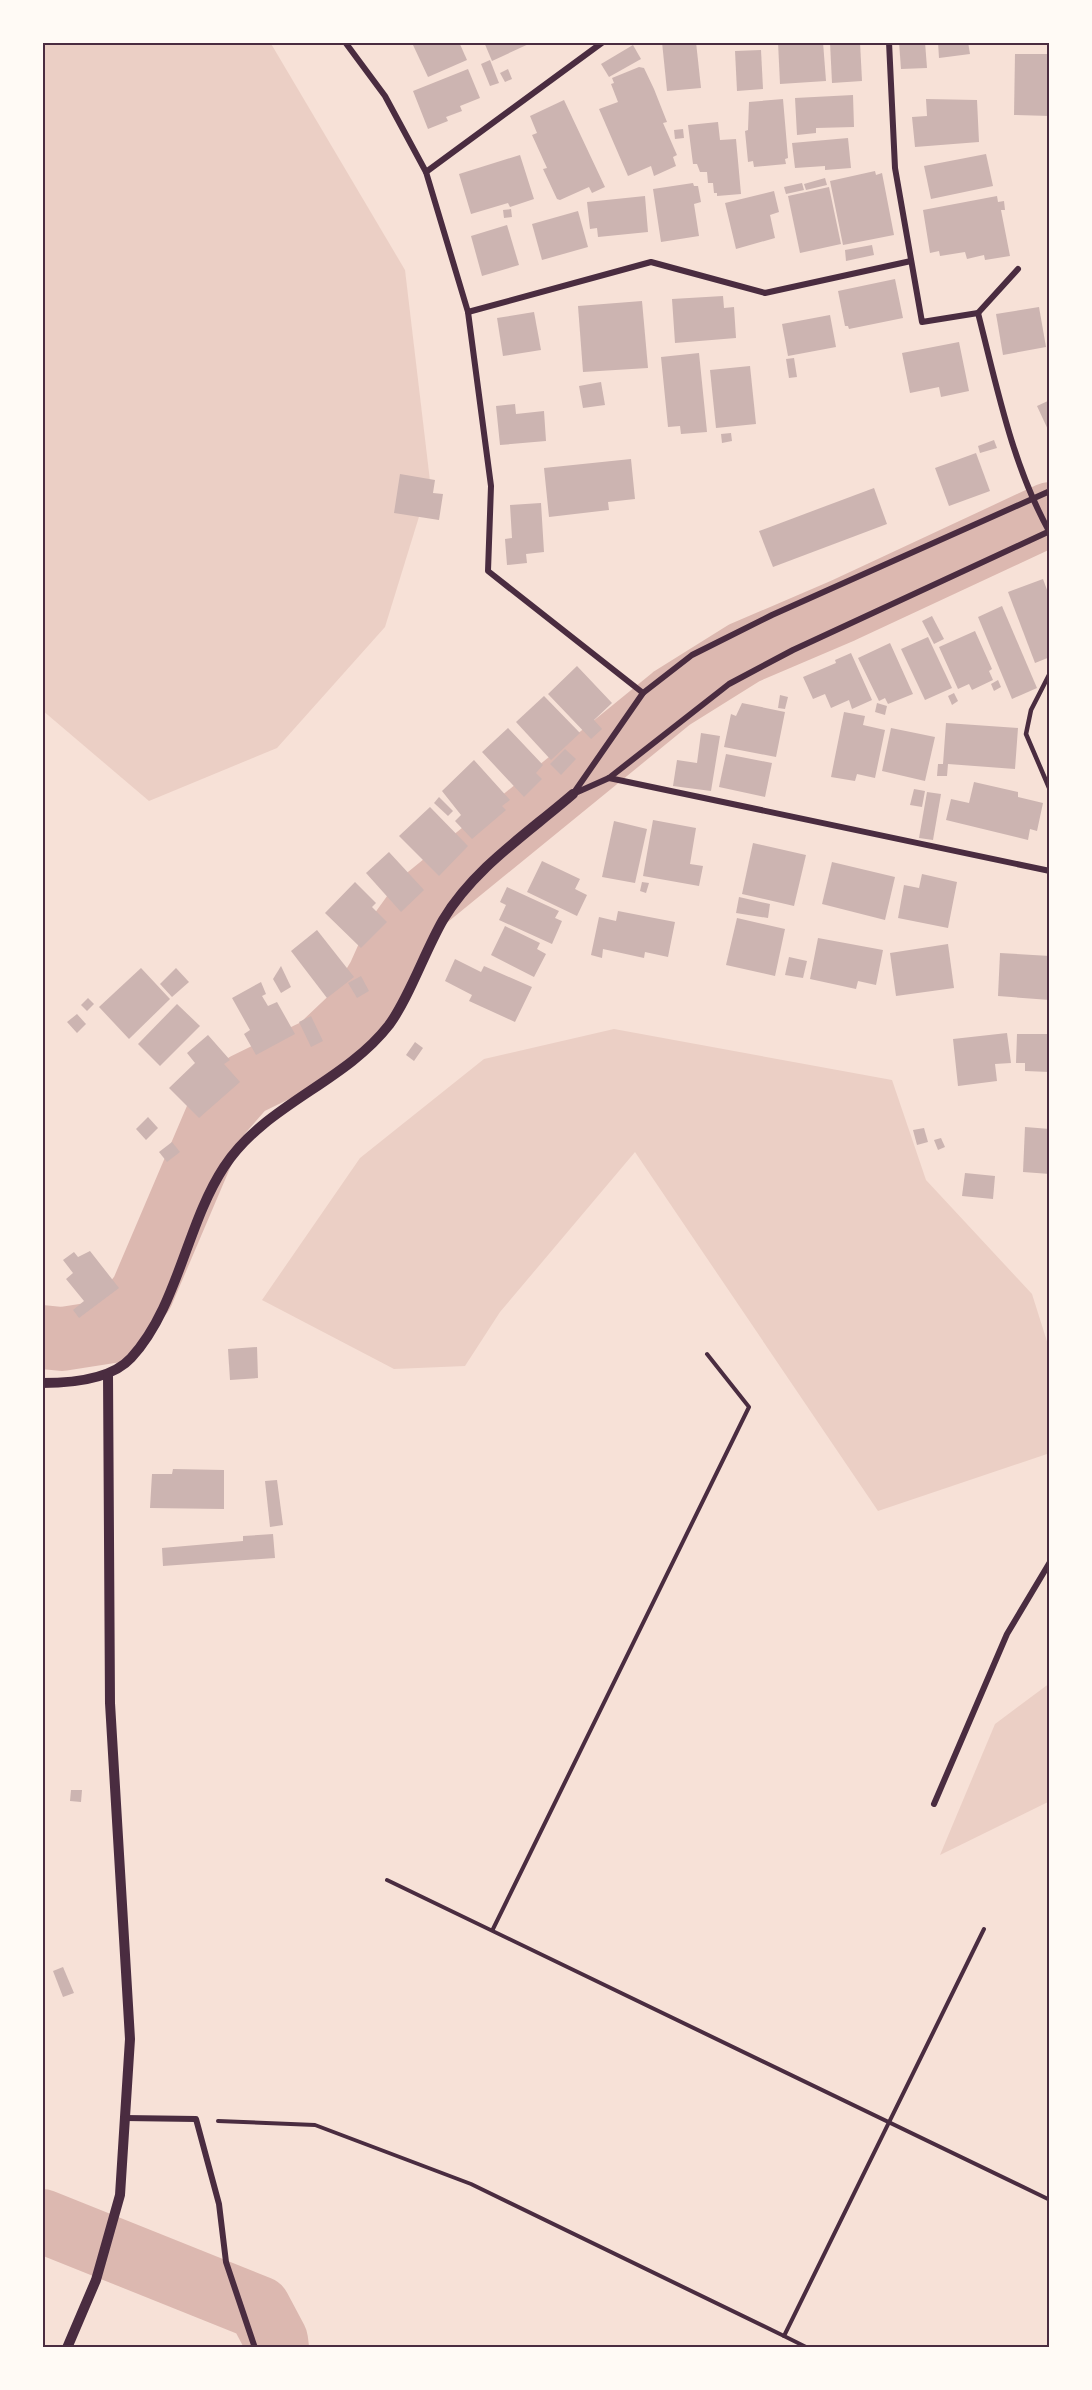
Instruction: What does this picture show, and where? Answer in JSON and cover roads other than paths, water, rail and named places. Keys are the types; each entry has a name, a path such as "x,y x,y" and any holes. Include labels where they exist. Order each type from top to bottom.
{"street":[{"path":"345,42 386,96 426,172 468,312 491,486 488,571 643,693"},
{"path":"426,172 603,42"},
{"path":"889,42 895,168 922,322 978,313 1018,269"},
{"path":"468,312 651,262 765,293 911,261"},
{"path":"573,794 609,778 729,684 793,650 1050,531 1032,499 1009,434 978,313"},
{"path":"42,1383 61,1383 108,1374 130,1360 149,1335 167,1297 198,1213 225,1165 250,1136 354,1061 389,1024 443,920 461,895 499,856 573,794 643,693 692,655 783,610 1050,491"},
{"path":"609,778 1050,871"},
{"path":"67,2348 96,2280 120,2195 130,2039 110,1704 108,1374"},
{"path":"934,1804 1007,1634 1050,1562"},
{"path":"125,2118 196,2120 219,2204 226,2262 255,2348"}],"lane":[{"path":"1050,673 1031,710 1026,734 1050,790"}],"waterway":[{"path":"42,1337 62,1339 113,1331 142,1293 217,1117 245,1085 319,1049 357,1013 379,977 397,937 423,901 672,698 744,653 842,611 1050,514"},
{"path":"42,2221 259,2308 276,2340 277,2348"}]}
